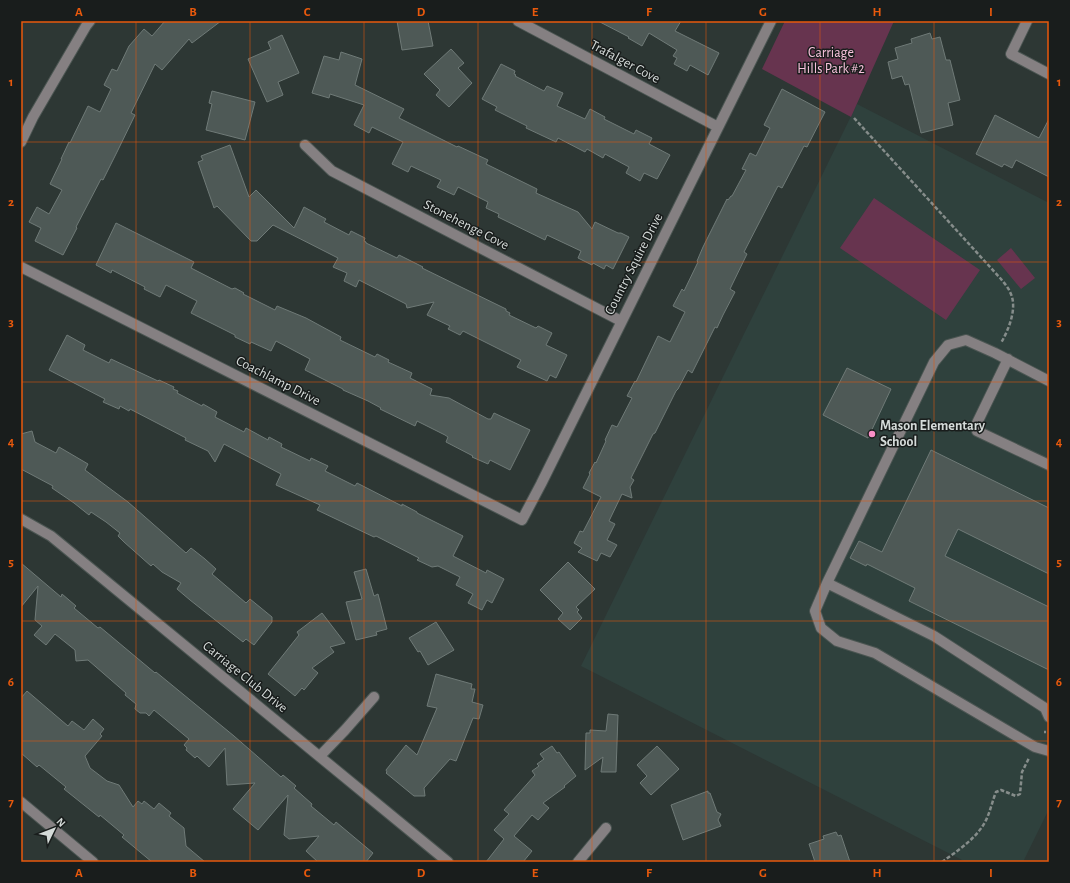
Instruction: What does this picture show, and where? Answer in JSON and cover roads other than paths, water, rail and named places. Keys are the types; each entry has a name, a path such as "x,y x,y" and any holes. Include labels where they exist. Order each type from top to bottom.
{"street":[{"path":"21,142 41,104 90,21"},
{"name":"Trafalger Cove","path":"518,21 718,127"},
{"name":"Country Squire Drive","path":"522,520 771,21"},
{"path":"1027,21 1011,54 1049,74"},
{"name":"Stonehenge Cove","path":"305,145 332,172 621,321"},
{"name":"Coachlamp Drive","path":"21,267 522,520"},
{"path":"1049,381 966,340 948,345 934,362 827,583 815,611 821,628 838,641 875,654 1036,747 1049,751"},
{"path":"1008,360 977,423 977,431 1049,465"},
{"name":"Carriage Club Drive","path":"21,520 51,536 448,862"},
{"path":"827,583 934,636 1044,708 1049,717"},
{"path":"320,756 374,697"},
{"path":"21,802 93,862"},
{"path":"578,862 606,828"}],"place":[{"name":"Mason Elementary School","path":"872,434"}],"park label":[{"name":"Carriage Hills Park #2","path":"831,62"}]}
